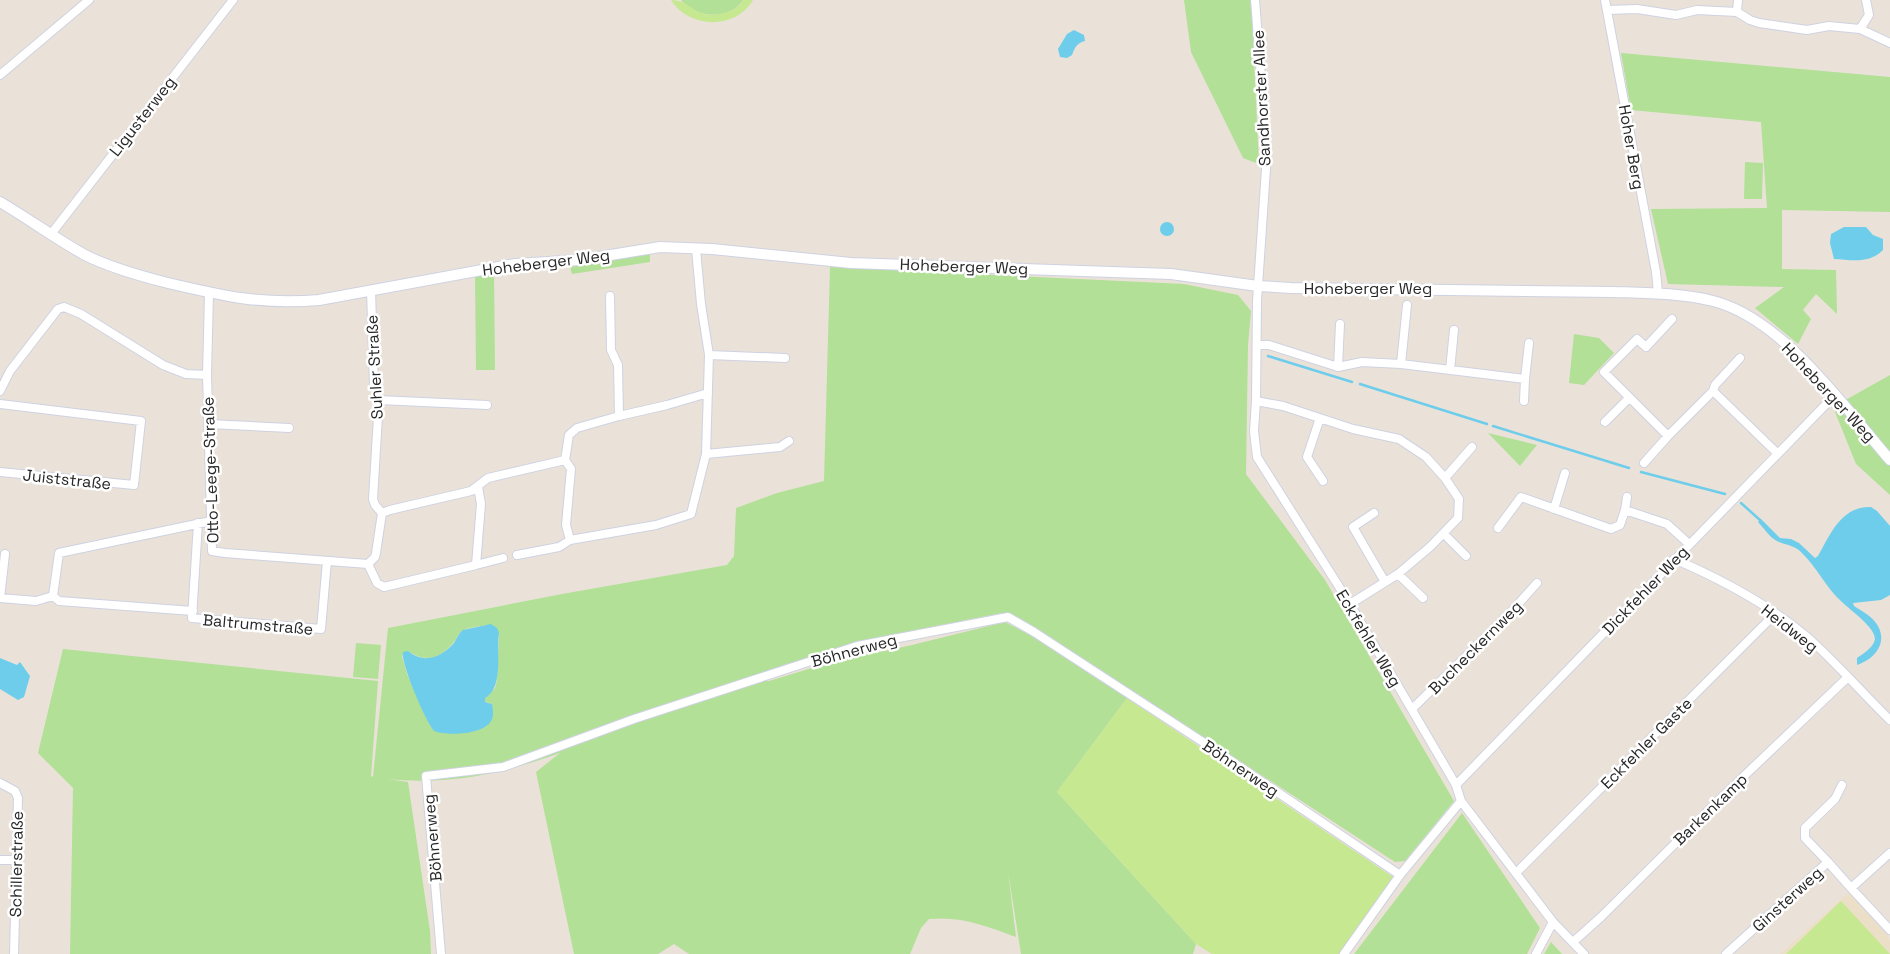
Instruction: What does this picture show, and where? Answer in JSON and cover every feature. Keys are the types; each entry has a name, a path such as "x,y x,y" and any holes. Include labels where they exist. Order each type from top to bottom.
{"street":[{"path":"0,75 89,0"},
{"name":"Ligusterweg","path":"51,234 234,0"},
{"name":"Sandhorster Allee","path":"1255,0 1267,154 1258,286"},
{"name":"Hoher Berg","path":"1605,0 1656,272 1658,293"},
{"path":"1737,12 1738,0"},
{"path":"1860,29 1869,15 1866,0"},
{"path":"1607,10 1637,10 1676,15 1697,10 1737,12 1754,22 1807,30 1829,26 1860,29 1890,43"},
{"name":"Hoheberger Weg","path":"0,202 85,255 132,274 240,299 290,302 319,300 515,264 580,260 660,247 851,263 1171,274 1258,286 1291,288 1658,293 1714,301 1738,310 1772,332 1815,372 1890,460"},
{"path":"517,555 560,547 570,540 656,525 692,514 706,454 709,355 701,304 696,249"},
{"name":"Eckfehler Weg","path":"1258,286 1254,431 1257,457 1350,604 1456,785 1461,801 1554,922 1584,954"},
{"name":"Suhler Straße","path":"368,564 375,557 382,513 373,500 379,400 374,386 371,290"},
{"name":"Otto-Leege-Straße","path":"209,293 207,375 212,551 368,564"},
{"path":"610,296 611,350 618,366 619,416"},
{"path":"1401,364 1406,305"},
{"path":"0,391 16,363 58,309 64,307 81,314 163,365 186,374 207,375"},
{"path":"1668,436 1604,372 1638,339 1646,348 1672,319"},
{"path":"1338,367 1340,324"},
{"path":"1450,370 1454,330"},
{"path":"1524,400 1529,343"},
{"path":"1257,345 1268,345 1338,367 1362,362 1401,364 1525,379"},
{"path":"709,355 785,358"},
{"path":"1644,463 1712,391 1715,385 1740,358"},
{"path":"1712,391 1777,453"},
{"path":"570,540 566,525 571,469 565,460 569,435 577,428 619,416 668,406 708,394"},
{"name":"Dickfehler Weg","path":"1456,785 1835,395"},
{"path":"1605,422 1629,398"},
{"path":"379,400 487,405"},
{"path":"1256,401 1283,406 1353,430 1399,439 1426,457 1445,478 1459,499 1458,518 1432,546 1398,574 1350,604"},
{"name":"Juiststraße","path":"0,404 141,421 134,486 0,472"},
{"path":"1320,418 1307,457 1324,481"},
{"path":"209,424 288,428"},
{"path":"706,454 780,447 789,440"},
{"path":"1445,478 1472,447"},
{"path":"382,513 471,491 488,478 565,460"},
{"path":"1554,509 1565,474"},
{"path":"476,565 481,504 478,486"},
{"path":"1498,528 1521,497 1612,529 1620,524 1627,497"},
{"path":"1625,510 1667,524 1689,544"},
{"path":"1374,514 1354,527 1385,582"},
{"path":"53,596 59,553 211,521"},
{"name":"Baltrumstraße","path":"198,523 198,550 192,618 321,629 328,561"},
{"path":"1444,534 1466,556"},
{"path":"198,550 212,551"},
{"path":"5,554 0,598 36,601 53,596"},
{"path":"368,564 377,583 384,587 503,558"},
{"name":"Heidweg","path":"1674,559 1744,593 1806,636 1890,720"},
{"path":"1398,574 1423,598"},
{"name":"Bucheckernweg","path":"1412,709 1505,619 1537,583"},
{"path":"53,596 59,601 193,611"},
{"name":"Eckfehler Gaste","path":"1517,872 1775,614"},
{"name":"Böhnerweg","path":"441,954 426,776 503,767 634,718 857,646 1008,617 1192,735 1400,875"},
{"name":"Barkenkamp","path":"1572,942 1601,917 1722,796 1848,678"},
{"name":"Schillerstraße","path":"0,783 18,794 14,954"},
{"path":"1828,862 1805,838 1805,828 1835,799 1842,785"},
{"path":"1344,954 1400,875 1461,801"},
{"path":"1852,888 1890,853"},
{"path":"0,860 17,860"},
{"name":"Ginsterweg","path":"1726,954 1828,862 1890,930"},
{"path":"1536,954 1554,922"}],"shaded area":[{"path":"1849,892 1887,935 1890,941 1890,954 1780,954"}],"green space":[{"path":"671,0 685,3 701,13 717,15 734,9 743,0 753,0 736,17 712,22 700,21 689,16 679,10"},
{"path":"681,0 743,0 730,11 712,15 695,11"},
{"path":"1184,0 1251,0 1259,164 1243,158 1191,52"},
{"path":"1621,53 1890,77 1890,212 1782,210 1782,269 1836,270 1837,314 1816,294 1803,310 1811,319 1798,344 1755,308 1784,287 1668,284 1651,209 1767,208 1761,122 1631,110"},
{"path":"1745,162 1763,163 1762,199 1744,199"},
{"path":"650,253 650,262 572,274 570,267"},
{"path":"830,267 1184,284 1238,295 1251,311 1248,345 1246,474 1325,580 1454,801 1405,861 1395,862 1028,623 1012,614 1002,613 853,643 741,681 769,681 825,664 1005,622 1030,635 1127,698 1057,792 1196,944 1193,954 1021,954 1008,871 1016,937 963,920 941,918 929,919 921,928 910,954 689,954 674,944 658,954 574,954 536,772 560,753 517,767 475,776 432,780 387,779 408,782 430,931 431,954 70,954 73,788 38,753 63,649 378,681 371,776 373,777 388,628 562,594 727,565 734,556 736,508 777,493 824,481","holes":["486,625 499,633 497,680 495,688 485,698 485,702 491,703 476,731 438,732 431,727 407,674 402,656 408,651 420,657 432,658 438,656 454,642 462,631 469,628"]},
{"path":"494,268 495,370 476,370 475,275"},
{"path":"1574,334 1599,338 1614,353 1584,385 1569,383"},
{"path":"1890,375 1890,495 1856,464 1833,407"},
{"path":"1488,433 1537,445 1520,466"},
{"path":"356,643 381,645 378,679 353,677"},
{"path":"1127,698 1393,877 1340,954 1212,954 1196,944 1057,792"},
{"path":"1462,813 1540,928 1527,954 1354,954"},
{"path":"1841,901 1890,954 1786,954"},
{"path":"1551,942 1562,954 1544,954"}],"water":[{"path":"1074,30 1084,35 1085,41 1077,46 1072,55 1067,58 1060,57 1058,49 1067,34"},
{"path":"1167,222 1172,224 1174,229 1172,234 1167,236 1162,234 1160,229 1162,224"},
{"path":"1844,227 1866,227 1873,235 1883,239 1883,250 1866,259 1834,259 1830,243 1831,234"},
{"path":"1871,507 1890,526 1890,595 1881,600 1853,603 1854,606 1874,620 1881,636 1881,643 1875,654 1857,665 1857,658 1873,645 1875,639 1871,629 1836,596 1801,552 1774,539 1758,522 1761,519 1780,538 1791,539 1799,543 1815,558 1832,531 1844,517 1852,511"},
{"path":"491,624 497,628 499,633 497,678 491,693 485,698 485,702 492,704 493,715 491,721 487,726 473,732 447,734 434,731 414,692 405,667 403,652 408,651 420,657 432,658 449,648 463,630"},
{"path":"0,658 17,665 20,662 30,676 24,697 18,700 0,689"}],"waterway":[{"path":"1268,356 1352,382"},
{"path":"1360,384 1487,424"},
{"path":"1493,426 1629,468"},
{"path":"1641,472 1725,494"},
{"path":"1741,503 1760,520"}]}
